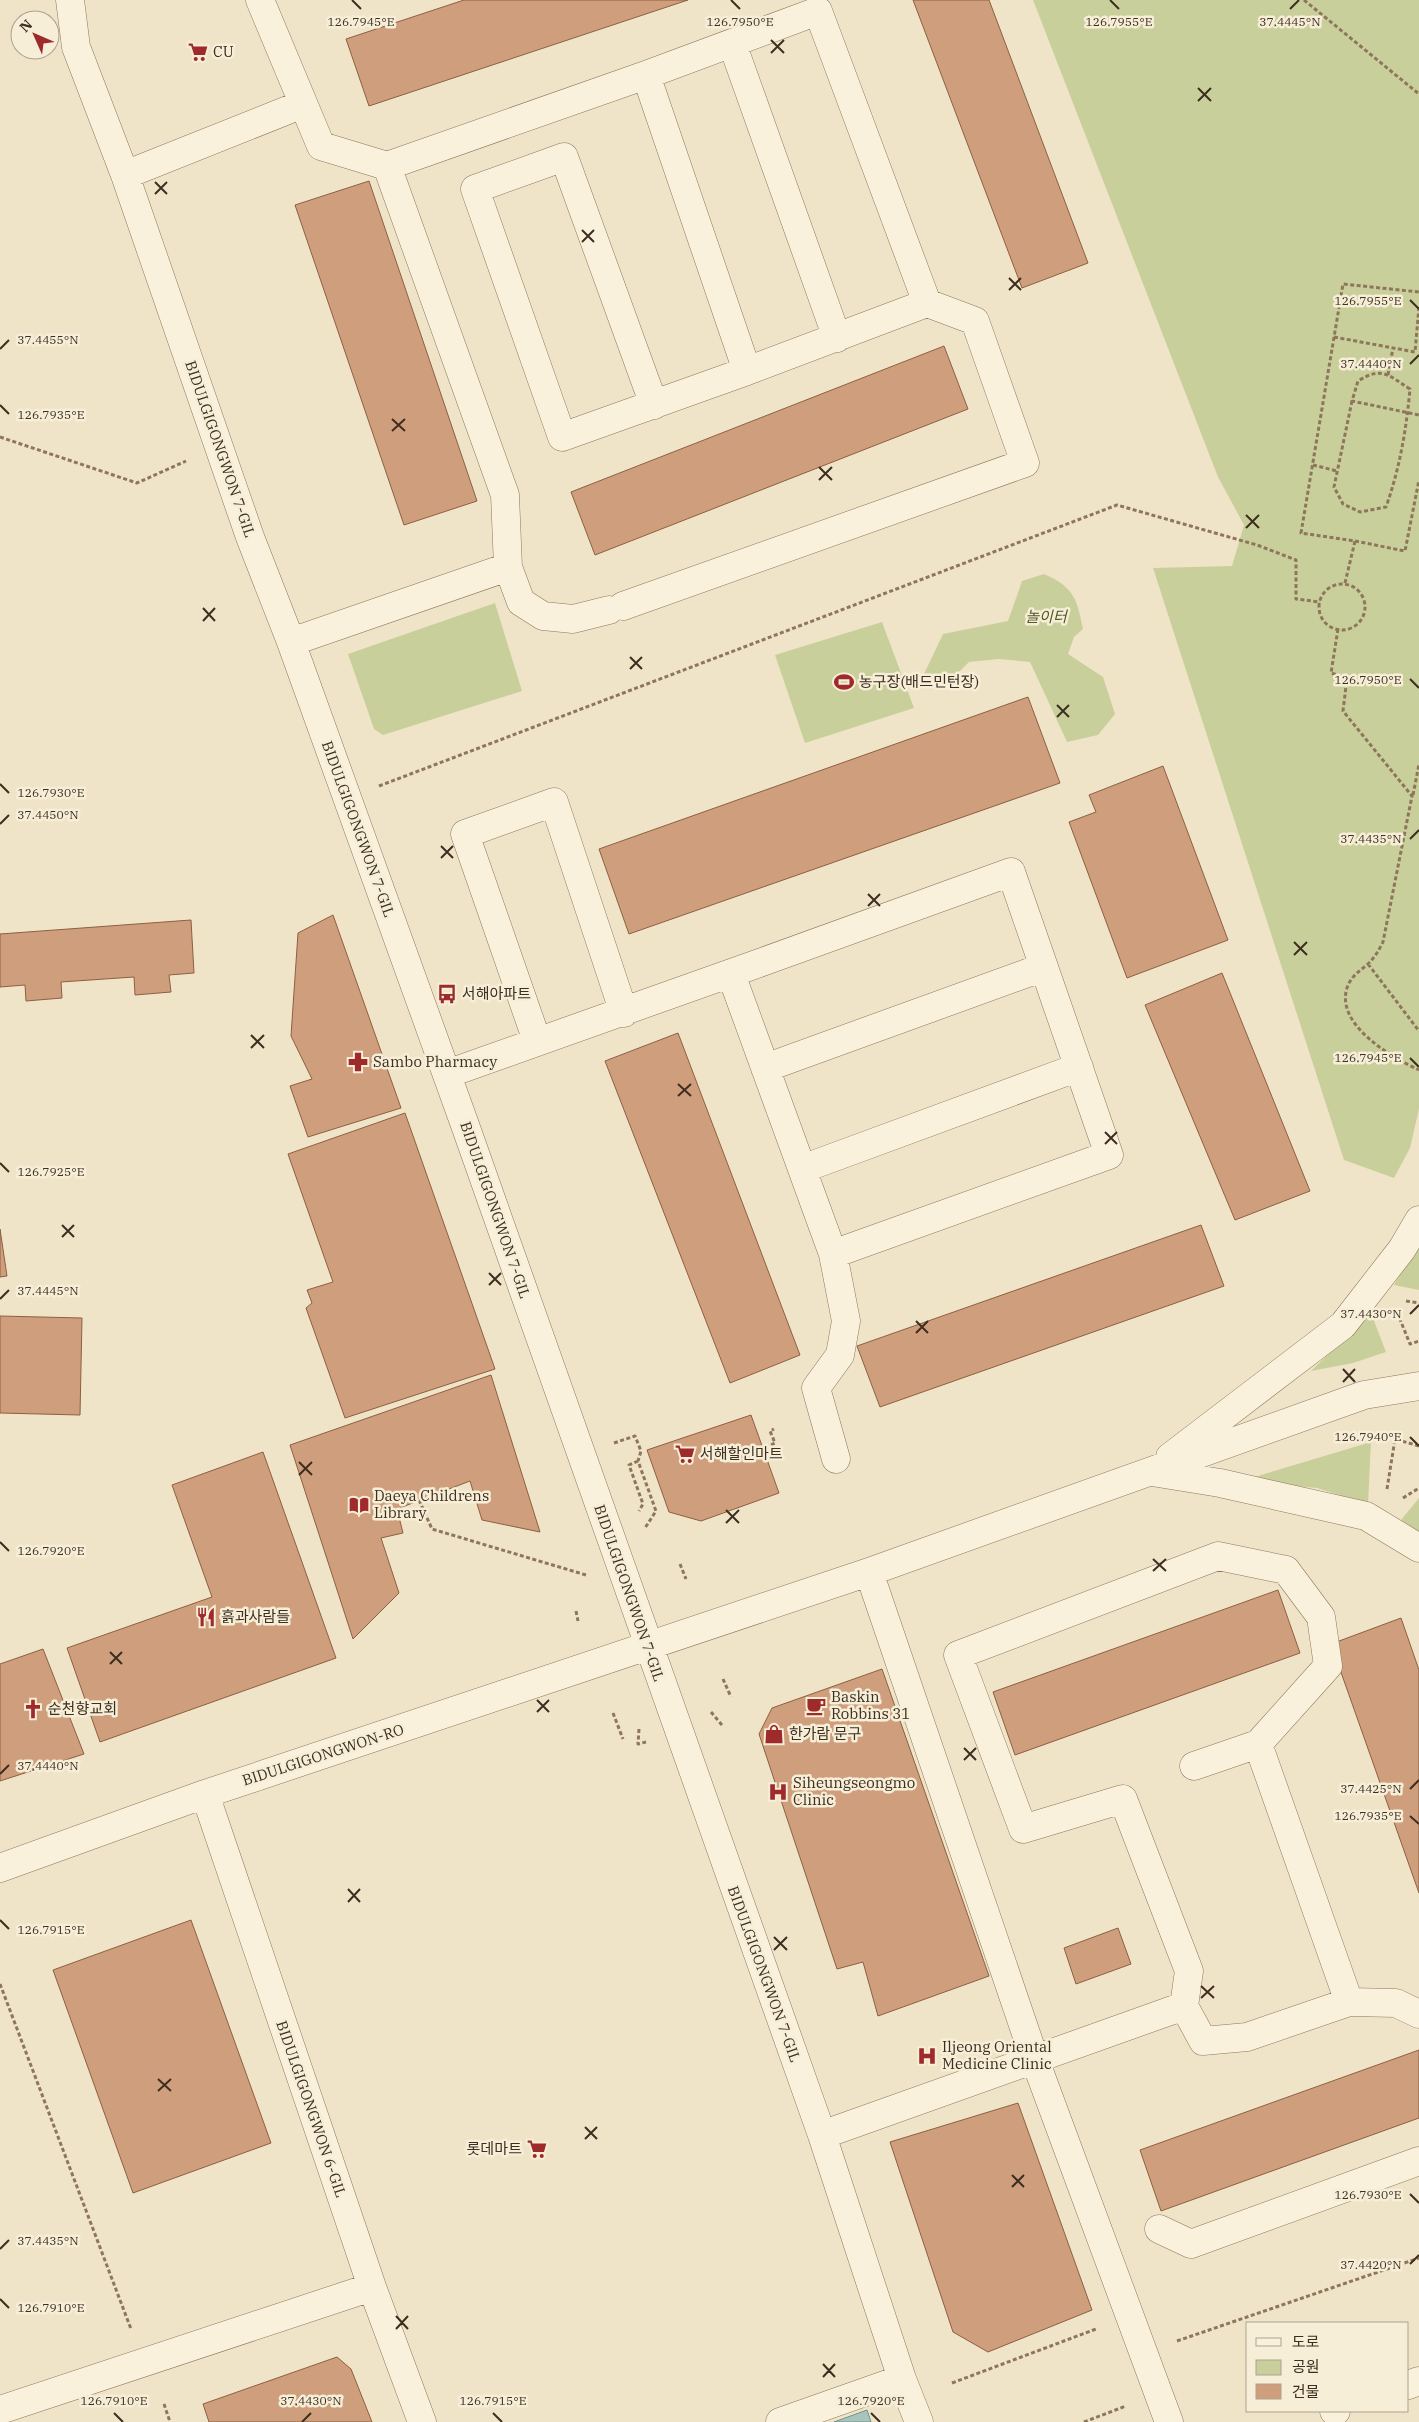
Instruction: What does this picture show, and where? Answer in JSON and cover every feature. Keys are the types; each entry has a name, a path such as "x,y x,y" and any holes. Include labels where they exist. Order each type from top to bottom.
{"street":[{"name":"BIDULGIGONGWON 7-GIL","path":"70,0 76,47 125,175 250,537 291,642 447,1074 822,2135 902,2379 919,2422"},
{"path":"260,0 321,146 387,166 646,76 818,11 926,303"},
{"path":"732,44 837,338"},
{"path":"646,76 747,370"},
{"path":"125,175 304,104"},
{"path":"387,166 505,495 508,567 521,602 543,616 573,619 616,608 1025,463 975,321 926,303 837,338 654,405 562,436 475,188 564,157 654,405"},
{"path":"291,642 508,567"},
{"path":"537,1042 465,834 554,802 624,1013"},
{"path":"447,1074 624,1013 1011,872 1109,1155 833,1254"},
{"path":"765,1068 1044,967"},
{"path":"731,974 833,1254 846,1321 840,1355 816,1388 836,1459"},
{"path":"802,1169 1079,1067"},
{"path":"1151,1472 1343,1324 1402,1248 1419,1220"},
{"name":"BIDULGIGONGWON-RO","path":"0,1868 205,1794 868,1572 1364,1395 1419,1386"},
{"path":"1151,1472 1220,1483 1366,1516 1419,1548"},
{"path":"1194,1766 1258,1744 1328,1666 1321,1617 1286,1570 1218,1556 958,1655 1023,1829 1123,1799 1189,1971 1184,2006 1204,2041 1247,2038 1349,2002 1396,2003 1419,2014"},
{"path":"868,1572 1035,2060 1168,2422"},
{"path":"1258,1744 1349,2002"},
{"name":"BIDULGIGONGWON 6-GIL","path":"205,1794 372,2287 422,2422"},
{"path":"822,2135 1184,2006"},
{"path":"1159,2228 1191,2244 1419,2161"},
{"path":"0,2410 372,2287"},
{"path":"780,2422 902,2379"}],"path":[{"path":"1304,0 1419,94"},
{"path":"1419,292 1343,284 1302,533 1405,551 1419,480"},
{"path":"1334,337 1415,352 1419,307"},
{"path":"1388,375 1393,348"},
{"path":"1372,373 1388,375 1410,389 1399,469 1386,507 1360,512 1343,504 1334,487 1337,471 1358,381 1372,373"},
{"path":"1352,401 1419,415"},
{"path":"0,437 137,483 186,461"},
{"path":"1313,465 1337,471"},
{"path":"371,789 1117,505 1257,545 1296,560 1296,598 1320,602"},
{"path":"1346,583 1355,541"},
{"path":"1346,583 1359,590 1365,602 1366,610 1359,623 1346,630 1331,627 1325,622 1320,615 1320,602 1324,592 1330,587 1346,583"},
{"path":"1338,629 1331,673 1347,678 1343,711 1412,796"},
{"path":"1419,764 1383,942 1368,964 1350,982 1346,1002 1356,1025 1373,1041 1394,1058 1419,1070"},
{"path":"1368,964 1419,1031"},
{"path":"1396,1308 1410,1344 1419,1341"},
{"path":"771,1445 775,1443 770,1431 774,1429"},
{"path":"606,1446 635,1436 641,1451 638,1461 656,1510 640,1536"},
{"path":"1386,1493 1395,1439 1419,1446"},
{"path":"632,1516 643,1504 629,1465 638,1461"},
{"path":"1398,1502 1419,1488"},
{"path":"419,1500 432,1529 591,1576"},
{"path":"680,1564 686,1579"},
{"path":"576,1611 578,1621"},
{"path":"723,1679 731,1697"},
{"path":"707,1707 722,1724"},
{"path":"613,1713 623,1740"},
{"path":"640,1724 638,1744 647,1742"},
{"path":"0,1984 132,2332"},
{"path":"1174,2342 1419,2258"},
{"path":"952,2383 1099,2328"},
{"path":"164,2404 170,2422"}],"green space":[{"path":"1033,0 1419,0 1419,1109 1410,1148 1394,1178 1344,1160 1153,568 1232,566 1244,525 1218,477"},
{"name":"놀이터","path":"1044,574 1068,589 1079,610 1083,629 1074,637 1068,654 1103,677 1115,714 1098,735 1067,742 1030,662 999,659 969,662 942,689 924,674 943,634 1008,621 1022,581"},
{"path":"495,603 522,691 383,735 374,729 348,654"},
{"name":"농구장(배드민턴장)","path":"882,622 914,708 805,743 775,655"},
{"path":"1419,1241 1419,1290 1394,1285"},
{"path":"1371,1313 1386,1352 1353,1363 1311,1371"},
{"path":"1371,1442 1368,1504 1317,1488 1241,1481"},
{"path":"1419,1498 1419,1534 1401,1520"}],"water":[{"path":"867,2410 871,2422 834,2422"}],"building":[{"path":"464,0 688,0 369,106 346,39"},
{"path":"913,0 989,0 1088,263 1022,288"},
{"path":"369,181 477,501 404,525 295,205"},
{"path":"944,346 968,409 595,555 571,492"},
{"path":"1028,697 1060,783 629,934 599,849"},
{"path":"1163,766 1228,940 1127,978 1069,822 1096,812 1089,795"},
{"path":"333,915 401,1108 308,1137 290,1086 312,1079 291,1036 298,933"},
{"path":"191,920 194,973 169,975 171,992 135,995 134,977 61,982 62,998 26,1001 25,985 0,987 0,934"},
{"path":"1222,973 1310,1191 1235,1220 1145,1005"},
{"path":"678,1033 800,1355 730,1383 605,1061"},
{"path":"405,1113 495,1369 345,1418 306,1308 312,1303 307,1290 333,1282 288,1154"},
{"path":"1201,1225 1224,1286 880,1407 857,1346"},
{"path":"0,1229 7,1276 0,1277"},
{"path":"0,1316 82,1318 80,1415 0,1413"},
{"name":"Daeya Childrens Library","path":"491,1375 540,1532 482,1520 470,1481 397,1509 403,1533 381,1538 399,1593 353,1639 290,1445"},
{"path":"751,1415 779,1493 701,1521 669,1512 647,1450"},
{"path":"263,1452 336,1658 100,1742 67,1648 212,1597 172,1485"},
{"path":"1278,1590 1300,1653 1015,1755 993,1692"},
{"path":"1401,1618 1419,1670 1419,1893 1331,1644"},
{"name":"순천향교회","path":"43,1649 84,1754 0,1781 0,1664"},
{"path":"882,1669 989,1976 878,2016 863,1962 837,1969 759,1734 772,1708"},
{"path":"191,1920 271,2143 133,2193 53,1970"},
{"path":"1118,1928 1131,1964 1076,1984 1064,1948"},
{"path":"1419,2050 1419,2118 1161,2211 1140,2150"},
{"path":"1018,2103 1092,2310 988,2352 953,2332 890,2142"},
{"path":"337,2357 351,2369 372,2422 209,2422 203,2404"}],"place":[{"name":"CU","path":"198,52"},
{"name":"농구장(배드민턴장)","path":"844,682"},
{"name":"서해아파트","path":"447,994"},
{"name":"Sambo Pharmacy","path":"358,1062"},
{"name":"서해할인마트","path":"685,1454"},
{"name":"Daeya Childrens Library","path":"359,1505"},
{"name":"흙과사람들","path":"206,1617"},
{"name":"Baskin Robbins 31","path":"816,1706"},
{"name":"순천향교회","path":"33,1709"},
{"name":"한가람 문구","path":"774,1734"},
{"name":"Siheungseongmo Clinic","path":"778,1792"},
{"name":"Iljeong Oriental Medicine Clinic","path":"927,2056"},
{"name":"롯데마트","path":"537,2149"}]}
